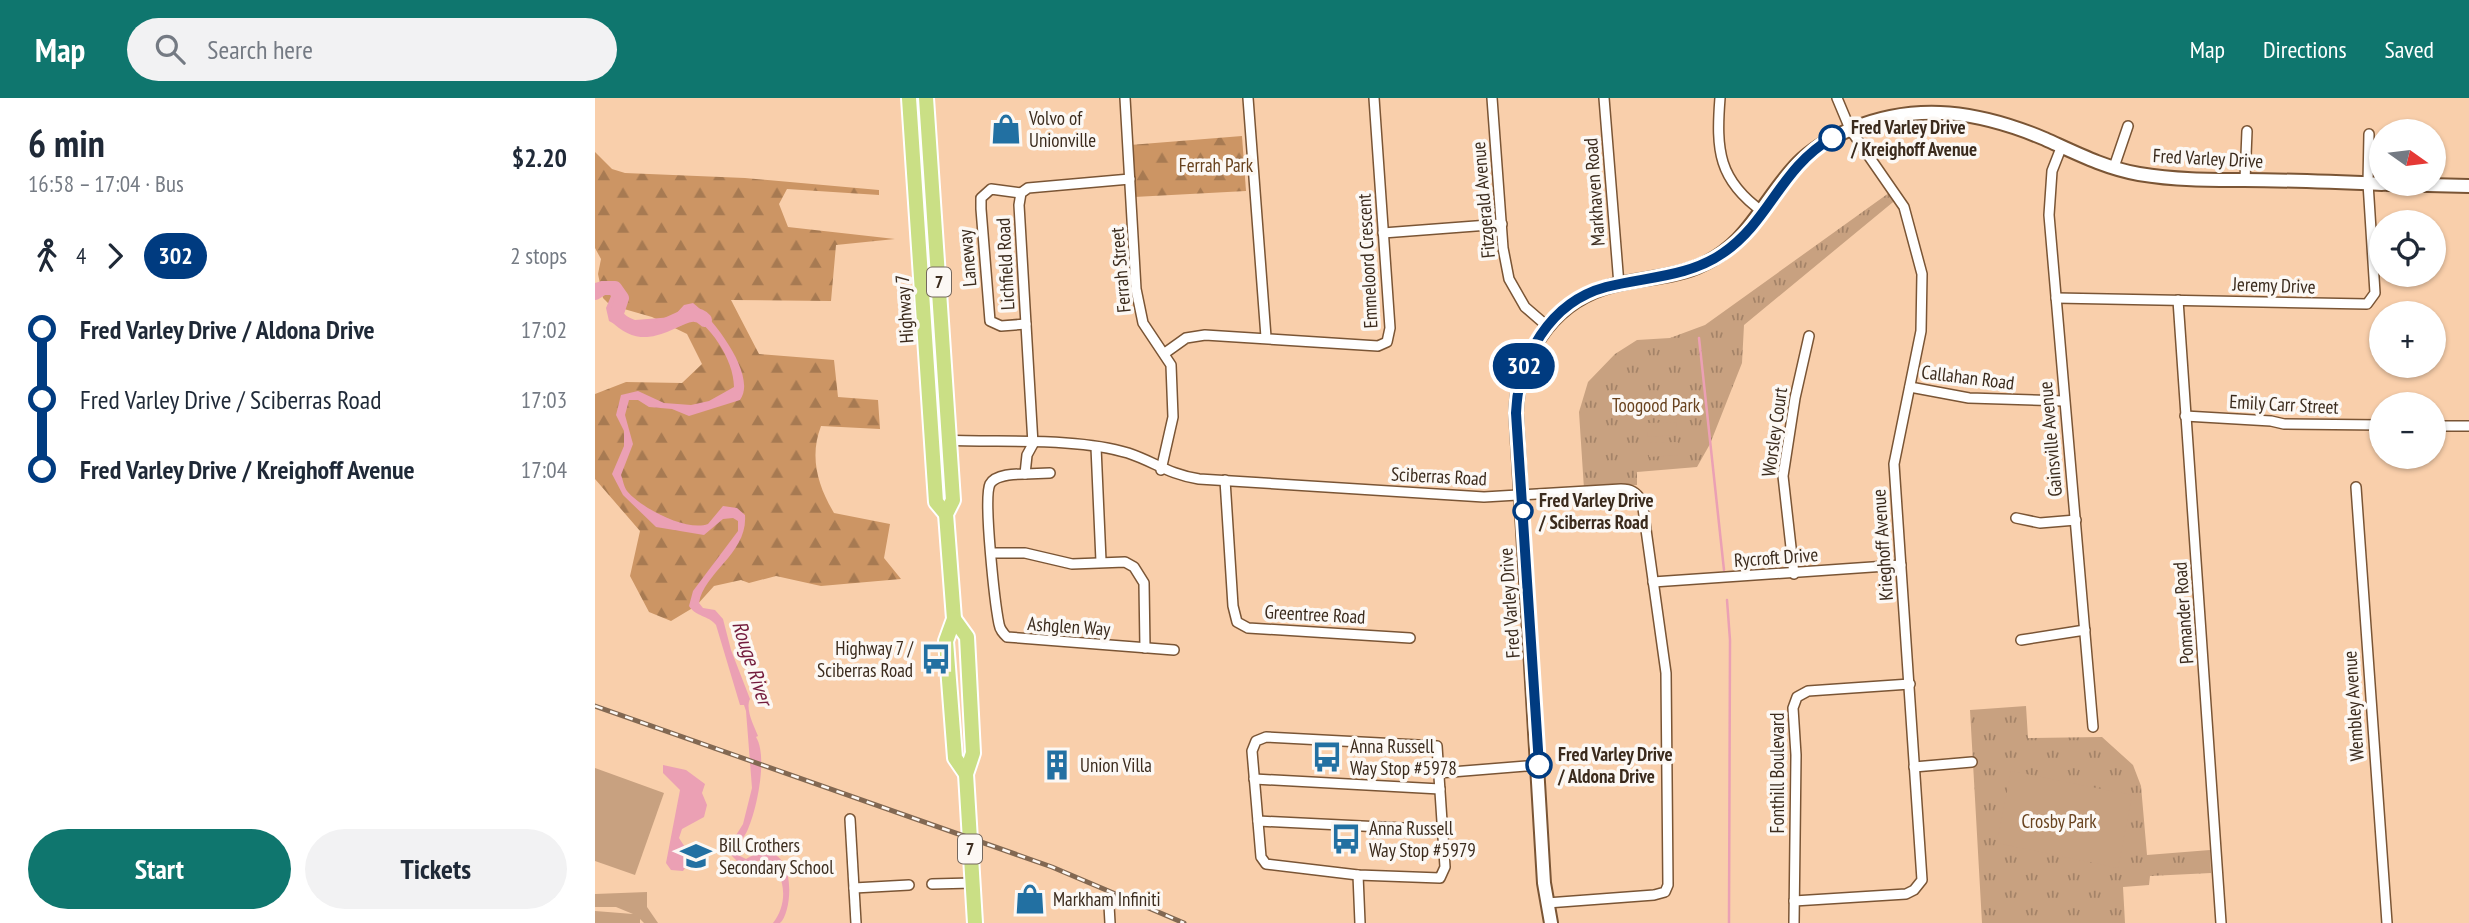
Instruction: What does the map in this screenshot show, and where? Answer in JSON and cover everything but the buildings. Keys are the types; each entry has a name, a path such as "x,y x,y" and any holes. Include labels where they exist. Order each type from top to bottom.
{"main road":[{"name":"Highway 7","path":"909,98 936,502 946,514"},
{"name":"Highway 7","path":"926,98 953,500 946,514 954,619 967,637 973,753 966,774 975,923"}],"street":[{"name":"Ferrah Street","path":"1125,98 1140,312 1143,323 1171,365 1173,417 1161,470"},
{"path":"1248,98 1266,337"},
{"name":"Emmeloord Crescent","path":"1165,353 1174,344 1196,336 1266,337 1378,346 1387,342 1390,328 1374,98"},
{"name":"Fitzgerald Avenue","path":"1492,98 1509,279 1525,307 1547,326"},
{"name":"Markhaven Road","path":"1604,98 1619,285"},
{"path":"1720,98 1717,135 1725,171 1746,200 1763,212"},
{"name":"Krieghoff Avenue","path":"1794,901 1906,894 1919,885 1922,875 1894,464 1921,331 1923,299 1920,260 1904,207 1850,129 1837,98"},
{"name":"Fred Varley Drive","path":"1551,923 1546,903 1516,396 1526,360 1547,326 1584,297 1619,285 1702,265 1740,240 1798,163 1820,145 1850,129 1891,116 1946,111 1999,121 2114,167 2174,179 2368,183"},
{"path":"2114,167 2127,126"},
{"path":"2245,180 2246,131"},
{"path":"2368,183 2369,134"},
{"name":"Gainsville Avenue","path":"2061,148 2052,171 2048,203 2092,727"},
{"name":"Lichfield Road","path":"1033,444 1019,205 1021,193 1028,188 1130,179"},
{"name":"Jeremy Drive","path":"2056,298 2370,302 2375,293 2368,183"},
{"path":"2447,185 2469,186"},
{"name":"Laneway","path":"1021,193 991,189 981,198 981,209 990,321 1001,326 1026,324"},
{"path":"1383,233 1502,224"},
{"name":"Pomander Road","path":"2178,300 2221,923"},
{"name":"Worsley Court","path":"1794,574 1783,476 1795,398 1809,336"},
{"name":"Callahan Road","path":"1910,387 1969,398 2064,401"},
{"name":"Emily Carr Street","path":"2185,416 2284,424 2369,425"},
{"path":"2446,426 2469,426"},
{"name":"Sciberras Road","path":"932,440 1096,447 1128,453 1179,476 1225,480 1522,497 1621,489 1637,494 1641,501 1666,673 1668,885 1665,892 1654,895 1546,903"},
{"path":"1025,474 1027,455 1033,444"},
{"path":"1096,447 1101,561"},
{"name":"Ashglen Way","path":"1050,473 997,478 991,483 987,500 991,553 999,625 1007,638 1174,650"},
{"name":"Greentree Road","path":"1225,480 1233,606 1237,622 1248,628 1411,638"},
{"name":"Wembley Avenue","path":"2356,487 2387,923"},
{"path":"2016,518 2040,523 2076,520"},
{"path":"991,553 1025,554 1072,564 1125,562 1140,573 1144,583 1145,648"},
{"name":"Rycroft Drive","path":"1653,582 1901,565"},
{"path":"2021,640 2085,630"},
{"name":"Fonthill Boulevard","path":"1794,923 1796,755 1793,708 1797,697 1808,691 1910,684"},
{"path":"1265,737 1437,746 1439,773 1445,867 1440,878 1358,875 1266,864 1261,857 1252,751 1256,741 1265,737"},
{"path":"1915,767 1972,762"},
{"path":"1439,773 1539,765"},
{"path":"1254,779 1440,789"},
{"path":"850,819 856,923"},
{"path":"1258,821 1443,830"},
{"path":"1358,875 1360,923"},
{"path":"932,884 972,883"},
{"path":"854,888 909,885"},
{"path":"1109,905 1110,923"}],"green space":[{"name":"Ferrah Park","path":"1242,136 1246,191 1134,197 1130,145"},
{"path":"595,152 612,169 625,173 745,178 879,190 879,195 787,189 779,204 788,227 895,239 836,245 831,301 731,300 759,354 834,360 838,397 878,400 880,429 821,426 816,449 817,471 834,513 890,524 884,558 901,579 821,586 776,576 749,583 741,580 714,586 696,606 671,621 649,612 630,576 640,531 595,479 595,394 626,382 682,383 702,364 687,334 652,317 610,305 603,298 598,274 601,259 595,248"},
{"name":"Toogood Park","path":"1893,190 1898,198 1744,325 1742,363 1710,444 1697,467 1637,472 1637,485 1584,489 1579,412 1588,382 1615,354 1637,340 1670,338 1705,325"},
{"path":"1676,422 1677,435 1648,437 1647,423"},
{"path":"1678,442 1678,455 1649,457 1648,443"},
{"name":"Crosby Park","path":"2026,706 2028,738 2102,737 2133,765 2141,786 2147,855 2210,850 2211,873 2150,876 2149,885 2123,887 2125,923 1982,923 1970,710"},
{"path":"595,768 664,793 635,875 595,861"},
{"path":"2011,771 2132,795 2118,868 1997,843"},
{"path":"647,892 647,907 658,923 644,923 640,919 640,923 595,923 595,911 633,914 616,907 595,907 595,894"}],"shaded area":[{"path":"602,281 612,285 620,295 615,312 635,320 673,317 684,305 693,303 711,321 731,348 743,377 744,390 740,400 689,416 672,409 649,407 638,400 629,400 625,415 633,444 621,475 626,489 634,498 677,522 699,526 708,524 723,506 737,508 745,515 740,540 709,582 699,603 703,608 715,610 723,619 731,650 750,699 749,712 758,736 761,769 758,796 751,820 736,854 746,859 763,853 775,855 783,863 788,875 789,889 785,915 780,923 773,923 781,906 783,888 772,865 765,859 741,865 731,855 730,845 743,824 752,788 746,711 744,705 740,705 716,625 689,606 693,591 738,531 738,521 733,518 723,519 704,535 656,527 623,495 612,474 624,446 624,431 616,415 621,395 638,391 664,403 691,405 709,401 734,387 730,365 711,333 686,312 682,325 663,331 641,328 633,334 609,321 606,308 611,296 605,290 595,294 595,283"},
{"path":"663,765 686,770 705,784 702,793 707,805 704,817 682,829 679,838 692,858 683,871 671,870 666,863 680,790 663,773"}],"waterway":[{"name":"Rouge River","path":"595,293 603,288 615,288 622,298 616,316 630,326 643,330 656,329 688,316 697,315 705,320"},
{"path":"1699,338 1724,570"},
{"path":"1727,600 1730,640 1729,923"}],"railway":[{"path":"595,706 1052,867 1184,923"}],"bus line":[{"name":"302","path":"1539,765 1516,413 1516,396 1532,347 1539,335 1559,314 1584,297 1603,288 1690,270 1721,255 1749,230 1798,163 1832,138"}],"place":[{"name":"Volvo of Unionville","path":"1006,129"},
{"name":"Fred Varley Drive / Kreighoff Avenue","path":"1832,138"},
{"name":"Fred Varley Drive / Sciberras Road","path":"1523,511"},
{"name":"Highway 7 / Sciberras Road","path":"936,659"},
{"name":"Anna Russell Way Stop #5978","path":"1327,757"},
{"name":"Union Villa","path":"1057,765"},
{"name":"Fred Varley Drive / Aldona Drive","path":"1539,765"},
{"name":"Anna Russell Way Stop #5979","path":"1346,839"},
{"name":"Bill Crothers Secondary School","path":"696,856"},
{"name":"Markham Infiniti","path":"1030,899"}]}
